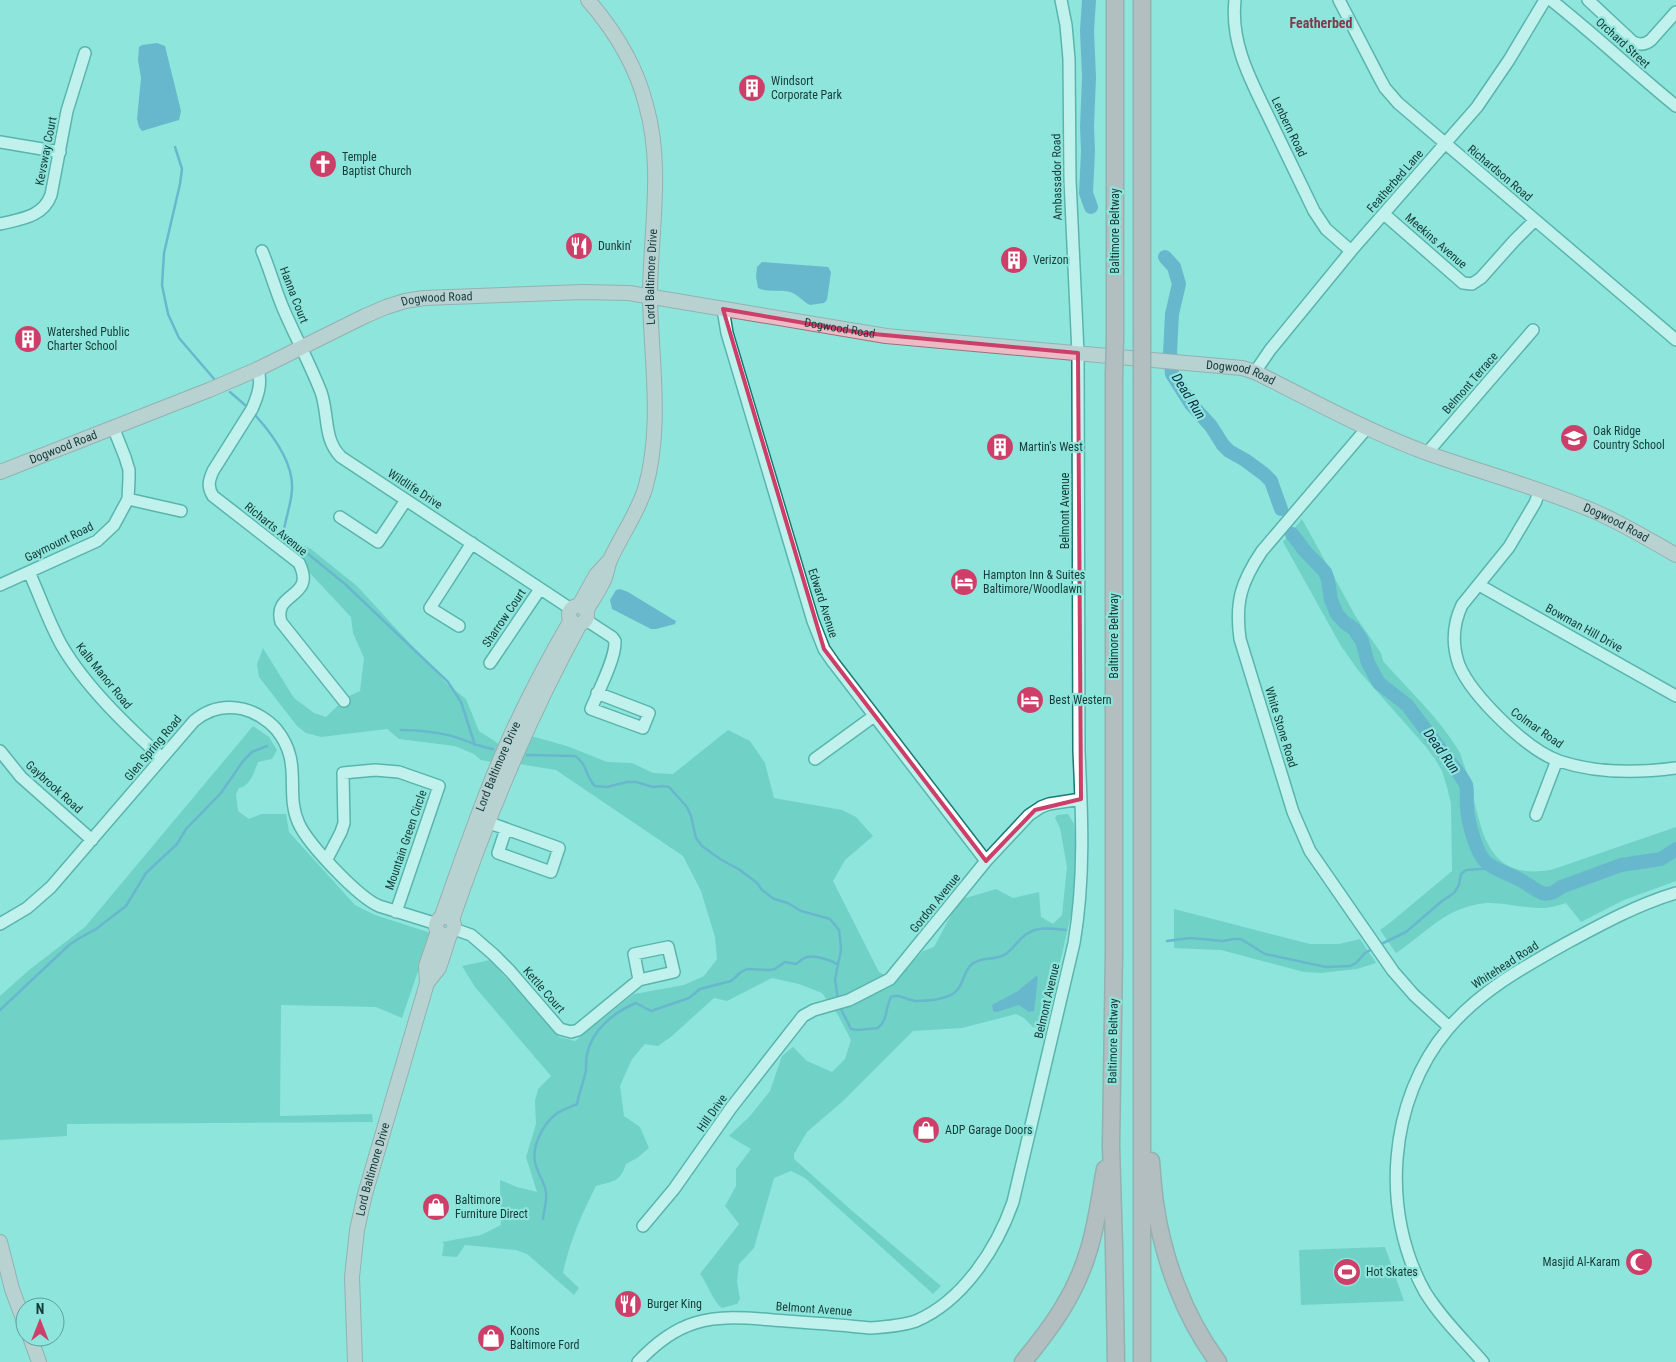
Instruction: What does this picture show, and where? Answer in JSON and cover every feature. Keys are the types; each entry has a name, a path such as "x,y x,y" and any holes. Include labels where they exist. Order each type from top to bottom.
{"highway":[{"name":"Baltimore Beltway","path":"1115,0 1114,954 1111,1145 1116,1362"},
{"path":"1142,0 1142,1362"},
{"path":"1142,1069 1155,1202 1164,1249 1183,1302 1218,1362"},
{"path":"1023,1362 1049,1331 1061,1312 1082,1268 1094,1232 1111,1145"}],"main road":[{"name":"Lord Baltimore Drive","path":"355,1362 352,1277 357,1230 365,1194 427,983 426,966 445,926 534,713 596,575 609,562 634,515 644,490 654,440 655,416 650,296 655,173 647,105 626,54 614,33 588,0"},
{"name":"Dogwood Road","path":"0,472 209,390 302,349 365,316 405,301 424,298 611,292 650,296 886,336 1235,367 1255,372 1367,428 1426,453 1540,490 1598,513 1676,555"},
{"name":"Lord Baltimore Drive","path":"445,926 470,836 505,748 536,684 579,615"},
{"path":"0,1242 15,1297"},
{"path":"34,1347 39,1362"}],"street":[{"name":"Ambassador Road","path":"1061,0 1066,25 1069,59 1070,180 1078,353"},
{"name":"Lenbern Road","path":"1235,0 1237,42 1246,70 1314,211 1326,229 1351,251"},
{"name":"Richardson Road","path":"1339,0 1388,92 1398,103 1676,340"},
{"path":"1588,0 1637,44 1648,43 1676,12"},
{"name":"Featherbed Lane","path":"1255,372 1270,350 1351,251 1445,144 1490,89 1543,1"},
{"name":"Orchard Street","path":"1543,1 1600,39 1631,69 1676,106"},
{"name":"Kevsway Court","path":"0,224 37,214 44,209 51,195 67,111 84,53"},
{"path":"0,142 60,152"},
{"name":"Meekins Avenue","path":"1384,214 1464,283 1472,284 1481,278 1535,220"},
{"name":"Hanna Court","path":"262,251 283,307 302,349"},
{"name":"Edward Avenue","path":"723,309 727,333 818,636 833,662 986,861"},
{"name":"Belmont Terrace","path":"1426,453 1533,330"},
{"name":"Wildlife Drive","path":"302,349 321,392 326,412 328,436 335,451 341,457 612,637 615,641 615,650 597,693 591,709 643,728 649,713 597,693"},
{"name":"Belmont Avenue","path":"638,1362 649,1351 676,1331 710,1320 746,1318 870,1328 904,1324 944,1306 969,1279 1000,1235 1013,1202 1067,976 1077,924 1080,896 1078,353"},
{"name":"Richarts Avenue","path":"258,369 260,380 256,399 252,409 213,470 209,479 210,491 213,496 299,563 304,575 304,581 300,588 284,602 280,608 279,616 281,622 344,701"},
{"name":"Gaymount Road","path":"0,585 97,541 114,525 128,499 129,470 113,427"},
{"name":"White Stone Road","path":"1367,428 1262,551 1249,570 1242,586 1238,614 1240,639 1290,804 1300,832 1310,852 1393,971 1414,995 1449,1027"},
{"name":"Colmar Road","path":"1540,490 1535,503 1509,547 1467,597 1458,615 1454,639 1460,665 1479,695 1500,719 1534,746 1558,760 1599,769 1643,771 1676,768"},
{"path":"128,499 180,512"},
{"path":"340,517 378,542 406,500"},
{"path":"459,626 430,608 472,543"},
{"name":"Kalb Manor Road","path":"29,572 54,629 71,660 126,724 162,758"},
{"name":"Bowman Hill Drive","path":"1479,585 1676,696"},
{"name":"Sharrow Court","path":"490,663 540,589"},
{"name":"Glen Spring Road","path":"0,924 14,917 51,887 194,721 202,714 211,710 236,708 249,711 272,725 286,745 292,768 296,817 305,833 357,891 370,902 396,912 445,926"},
{"path":"815,759 874,716"},
{"name":"Gaybrook Road","path":"0,751 22,777 92,840"},
{"path":"1536,815 1558,760"},
{"name":"Mountain Green Circle","path":"327,859 344,823 343,773 375,770 399,772 439,786 396,912"},
{"name":"Gordon Avenue","path":"803,1016 814,1010 865,993 890,979 986,861 1035,810 1049,804 1081,799"},
{"path":"487,822 559,848 551,872 498,853 506,829"},
{"name":"Whitehead Road","path":"1483,1362 1450,1327 1425,1291 1405,1242 1397,1208 1397,1152 1405,1114 1416,1084 1426,1062 1449,1027 1483,995 1527,965 1608,920 1633,908 1676,893"},
{"name":"Kettle Court","path":"445,926 471,934 510,971 560,1029 565,1032 571,1032 583,1026 639,980"},
{"name":"Hill Drive","path":"643,1226 674,1189 731,1108 803,1016"}],"highlighted area":[{"path":"723,309 863,333 1078,353 1081,799 1035,810 986,861 824,649"}],"green space":[{"path":"1302,519 1356,617 1381,653 1383,661 1431,714 1458,750 1486,841 1496,855 1508,866 1527,871 1551,870 1676,827 1676,881 1624,900 1581,922 1566,903 1540,908 1493,903 1472,905 1448,915 1396,953 1380,930 1452,871 1451,804 1442,771 1435,759 1358,670 1341,646 1283,542"},
{"path":"276,537 299,543 311,549 357,586 447,684 466,699 479,731 499,744 492,762 481,760 474,754 455,746 399,739 387,729 321,737 306,733 297,726 259,677 257,664 263,648 294,698 314,713 326,717 347,697 360,691 364,658 353,633 351,617"},
{"path":"253,726 269,737 277,750 272,759 258,762 249,782 239,788 236,794 238,811 249,819 261,814 286,814 289,832 355,905 375,915 431,933 402,1018 376,1007 281,1005 280,1116 372,1114 373,1122 67,1124 67,1136 0,1140 0,996 29,970 85,927"},
{"path":"728,730 750,741 765,763 774,798 842,810 856,817 873,836 845,860 833,881 879,972 895,981 923,951 934,947 959,900 996,889 1013,898 1039,892 1041,917 1053,924 1062,915 1067,867 1060,828 1055,818 1057,815 1068,814 1074,824 1077,847 1072,910 1045,1029 1033,1027 1024,1018 1016,1014 962,1028 913,1031 843,1101 807,1132 794,1154 794,1159 941,1286 933,1294 805,1178 791,1171 774,1178 754,1248 739,1264 737,1282 740,1299 737,1304 722,1308 716,1302 700,1274 739,1224 725,1206 736,1186 736,1169 751,1149 729,1136 750,1116 770,1091 782,1056 793,1047 807,1061 832,1072 845,1059 851,1040 838,1015 822,993 799,984 772,978 727,1001 714,998 672,1036 658,1046 645,1044 632,1059 620,1086 624,1116 640,1127 649,1148 626,1164 619,1178 596,1186 576,1228 563,1273 579,1288 574,1295 527,1254 516,1250 465,1245 457,1257 442,1256 444,1244 442,1242 481,1235 501,1225 500,1180 537,1192 526,1157 536,1124 535,1101 538,1089 551,1076 475,987 462,966 490,960 559,1037 575,1041 634,994 684,985 704,976 717,959 715,937 701,891 683,856 556,770 519,764 531,736 567,746 607,762 632,763 653,773 673,774"},
{"path":"1174,909 1310,944 1339,944 1360,939 1376,963 1357,969 1321,973 1304,972 1221,950 1174,948"},
{"name":"Hot Skates","path":"1385,1247 1404,1301 1301,1305 1299,1250"}],"water":[{"path":"157,43 165,46 181,111 179,120 142,131 137,119 141,78 138,60 139,47"},
{"path":"762,262 828,267 831,272 827,300 824,303 810,305 796,294 790,292 758,288 757,267"},
{"path":"620,589 676,621 675,624 651,629 612,609 610,600 616,590"},
{"path":"1036,976 1038,977 1034,1011 1029,1012 1019,1005 997,1012 993,1011 992,1005 1018,991"}],"waterway":[{"name":"Dead Run","path":"1089,0 1087,31 1089,77 1086,193 1091,207"},
{"path":"175,147 182,169 164,253 162,285 168,314 179,338 215,380"},
{"name":"Dead Run","path":"1165,257 1174,267 1179,284 1172,314 1170,353 1172,374 1191,404 1211,426 1223,445 1271,481 1281,509"},
{"path":"230,392 245,405"},
{"path":"256,416 275,440 289,468 292,488 284,530 286,536 345,584 448,682 461,702 475,745"},
{"name":"Dead Run","path":"1292,534 1325,572 1331,600 1337,614 1354,629 1362,641 1368,663 1379,683 1407,705 1464,781 1467,788 1467,808 1471,829 1479,852 1486,862 1540,892 1548,894 1561,887 1621,865 1661,859 1676,849"},
{"path":"401,730 446,735 493,749"},
{"path":"0,1010 68,946 96,929 126,906 146,873 177,844 186,829 221,793 243,761 252,752 267,746"},
{"path":"527,755 575,756 582,763 595,786 607,787 627,782 636,782 653,787 669,787 687,807 696,838 702,846 740,870 774,899 788,903 801,911 830,919 839,930 841,950 835,979 838,1000"},
{"path":"1379,945 1406,932 1454,893 1459,885 1461,874 1466,870 1496,868"},
{"path":"840,1007 851,1029 878,1028 885,1018 891,997 897,996 917,1001 934,1000 951,995 958,989 967,970 973,963 1004,955 1023,937 1034,930 1045,928 1066,930"},
{"path":"1167,941 1190,938 1223,941 1241,939 1265,954 1326,967 1350,966 1374,948"},
{"path":"543,1219 546,1192 537,1170 535,1159 536,1145 546,1124 558,1113 577,1104 590,1045 605,1023 620,1011 636,1003 651,1011 689,998 700,989 731,981 747,969 775,969 785,962 796,964 804,958 810,957 822,958 837,964"}],"place":[{"name":"Windsort Corporate Park","path":"752,88"},
{"name":"Temple Baptist Church","path":"323,164"},
{"name":"Dunkin'","path":"579,246"},
{"name":"Verizon","path":"1014,260"},
{"name":"Watershed Public Charter School","path":"28,339"},
{"name":"Oak Ridge Country School","path":"1574,438"},
{"name":"Martin's West","path":"1000,447"},
{"name":"Hampton Inn & Suites Baltimore/Woodlawn","path":"964,582"},
{"name":"Best Western","path":"1030,700"},
{"name":"ADP Garage Doors","path":"926,1130"},
{"name":"Baltimore Furniture Direct","path":"436,1207"},
{"name":"Masjid Al-Karam","path":"1639,1262"},
{"name":"Hot Skates","path":"1347,1272"},
{"name":"Burger King","path":"628,1304"},
{"name":"Koons Baltimore Ford","path":"491,1338"}],"district":[{"name":"Featherbed","path":"1321,23"}]}
